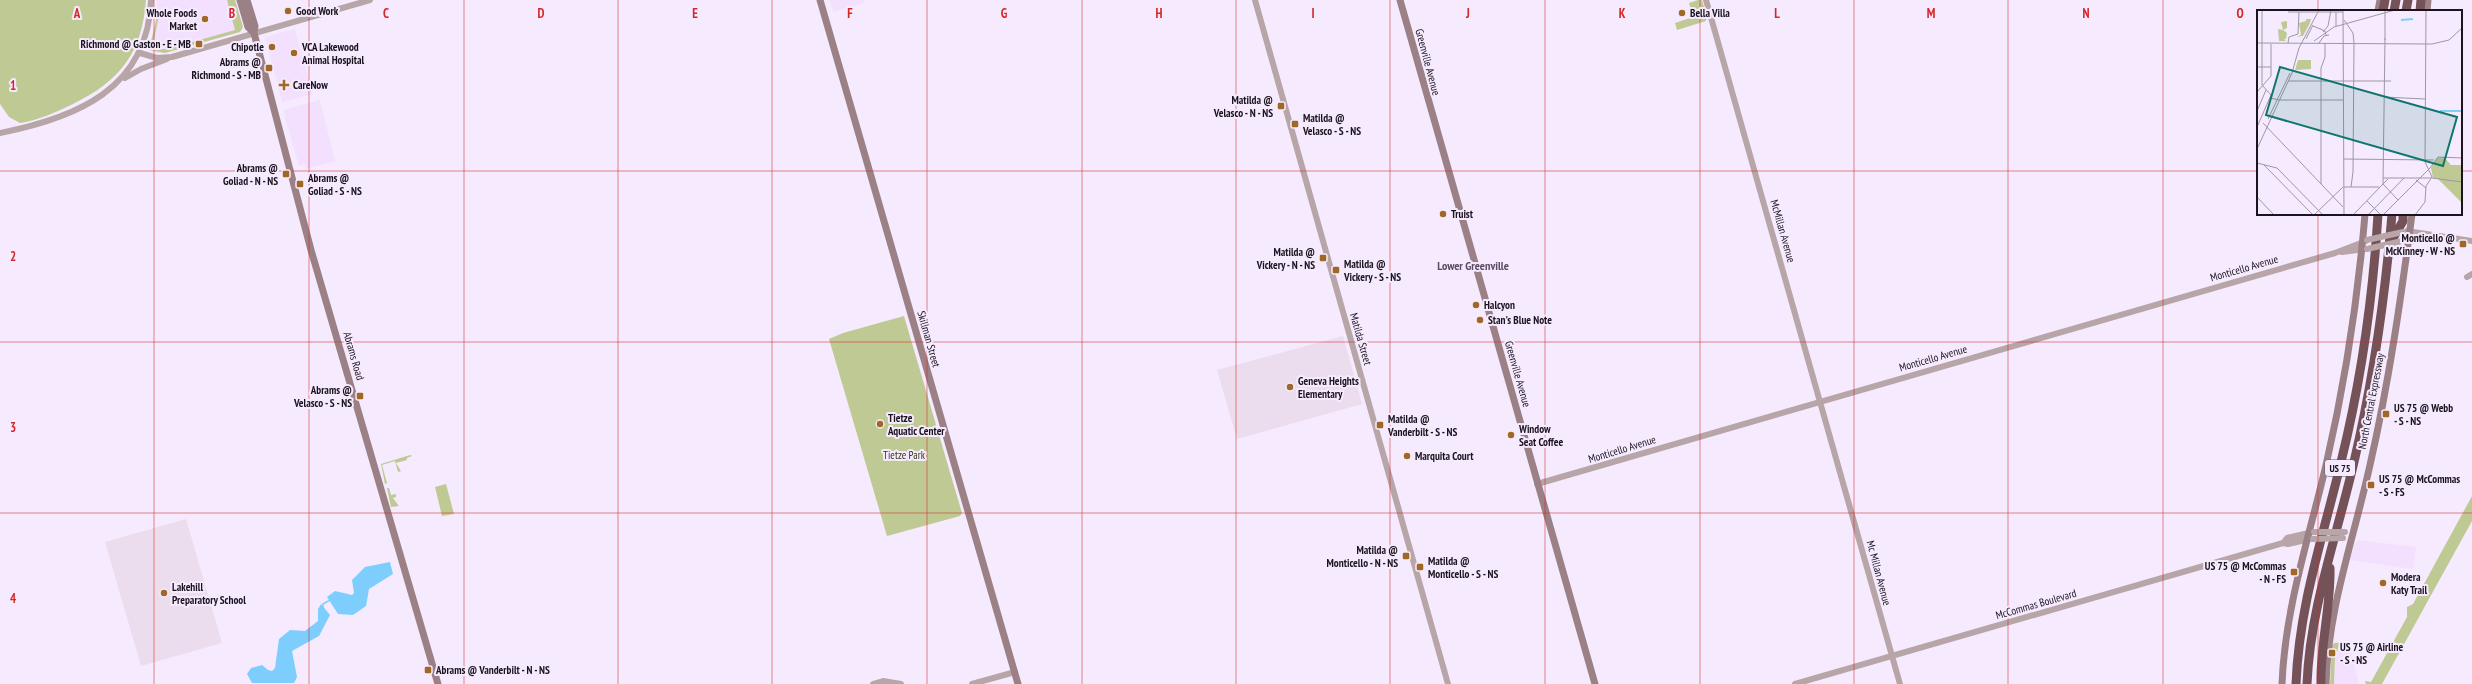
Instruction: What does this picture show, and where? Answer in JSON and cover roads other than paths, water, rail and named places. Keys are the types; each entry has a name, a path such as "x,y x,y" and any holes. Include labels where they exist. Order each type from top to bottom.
{"highway":[{"path":"2383,10 2385,0"},
{"path":"2394,10 2396,0"},
{"path":"2406,10 2408,0"},
{"path":"2420,10 2421,0"},
{"name":"North Central Expressway","path":"2296,684 2302,616 2342,461 2356,396 2374,270 2378,215"},
{"name":"North Central Expressway","path":"2307,684 2315,615 2366,405 2381,317 2392,215"},
{"path":"2389,246 2403,221 2403,215"},
{"path":"2321,684 2322,640 2330,586 2329,557"}],"main road":[{"name":"Abrams Road","path":"240,0 248,27 254,33"},
{"name":"Abrams Road","path":"247,0 255,26 254,33 311,250 438,684"},
{"name":"Skillman Street","path":"820,0 1018,684"},
{"name":"Greenville Avenue","path":"1400,0 1595,684"},
{"path":"2378,10 2380,0"},
{"path":"2427,10 2428,0"},
{"path":"2282,684 2283,650 2289,617 2311,536 2342,388 2364,249 2366,215"},
{"name":"North Central Expressway","path":"2326,684 2329,632 2347,535 2367,478 2389,376 2406,232 2412,215"}],"street":[{"path":"118,82 140,52 148,28 151,0"},
{"path":"0,133 33,126 63,116 102,95 118,82 135,72 172,57 370,0"},
{"name":"Matilda Street","path":"1255,0 1448,684"},
{"name":"McMillan Avenue","path":"1706,0 1839,468"},
{"path":"140,52 157,58 172,57"},
{"name":"Monticello Avenue","path":"1537,484 2335,253 2365,241 2406,232 2472,241"},
{"name":"Monticello Avenue","path":"2335,253 2364,249 2405,240 2438,237"},
{"name":"Mc Millan Avenue","path":"1839,468 1900,684"},
{"name":"McCommas Boulevard","path":"1795,684 2283,543 2287,538 2347,535"},
{"path":"972,684 1015,672"},
{"path":"873,684 883,681 901,684"}],"water":[{"path":"390,562 393,574 369,589 366,606 353,615 338,614 327,597 335,591 352,595 354,593 352,580 365,567"},
{"path":"321,604 330,615 319,636 292,651 297,677 294,683 252,683 247,674 251,668 262,665 268,670 272,671 275,668 279,639 290,630 305,631 318,621 318,609"}],"waterway":[{"path":"323,607 323,604 330,600"}],"place":[{"name":"Good Work","path":"288,11"},
{"name":"Bella Villa","path":"1682,13"},
{"name":"Whole Foods Market","path":"205,19"},
{"name":"Richmond @ Gaston - E - MB","path":"199,44"},
{"name":"Chipotle","path":"272,47"},
{"name":"VCA Lakewood Animal Hospital","path":"294,53"},
{"name":"Abrams @ Richmond - S - MB","path":"269,68"},
{"name":"CareNow","path":"284,85"},
{"name":"Matilda @ Velasco - N - NS","path":"1281,106"},
{"name":"Matilda @ Velasco - S - NS","path":"1295,124"},
{"name":"Abrams @ Goliad - N - NS","path":"286,174"},
{"name":"Abrams @ Goliad - S - NS","path":"300,184"},
{"name":"Truist","path":"1443,214"},
{"name":"Monticello @ McKinney - W - NS","path":"2463,244"},
{"name":"Matilda @ Vickery - N - NS","path":"1323,258"},
{"name":"Matilda @ Vickery - S - NS","path":"1336,270"},
{"name":"Halcyon","path":"1476,305"},
{"name":"Stan's Blue Note","path":"1480,320"},
{"name":"Geneva Heights Elementary","path":"1290,387"},
{"name":"Abrams @ Velasco - S - NS","path":"360,396"},
{"name":"US 75 @ Webb - S - NS","path":"2386,414"},
{"name":"Tietze Aquatic Center","path":"880,424"},
{"name":"Matilda @ Vanderbilt - S - NS","path":"1380,425"},
{"name":"Window Seat Coffee","path":"1511,435"},
{"name":"Marquita Court","path":"1407,456"},
{"name":"US 75 @ McCommas - S - FS","path":"2371,485"},
{"name":"Matilda @ Monticello - N - NS","path":"1406,556"},
{"name":"Matilda @ Monticello - S - NS","path":"1420,567"},
{"name":"US 75 @ McCommas - N - FS","path":"2294,572"},
{"name":"Modera Katy Trail","path":"2383,583"},
{"name":"Lakehill Preparatory School","path":"164,593"},
{"name":"US 75 @ Airline - S - NS","path":"2332,653"},
{"name":"Abrams @ Vanderbilt - N - NS","path":"428,670"}],"district":[{"name":"Lower Greenville","path":"1473,266"}],"park label":[{"name":"Tietze Park","path":"904,455"}]}
